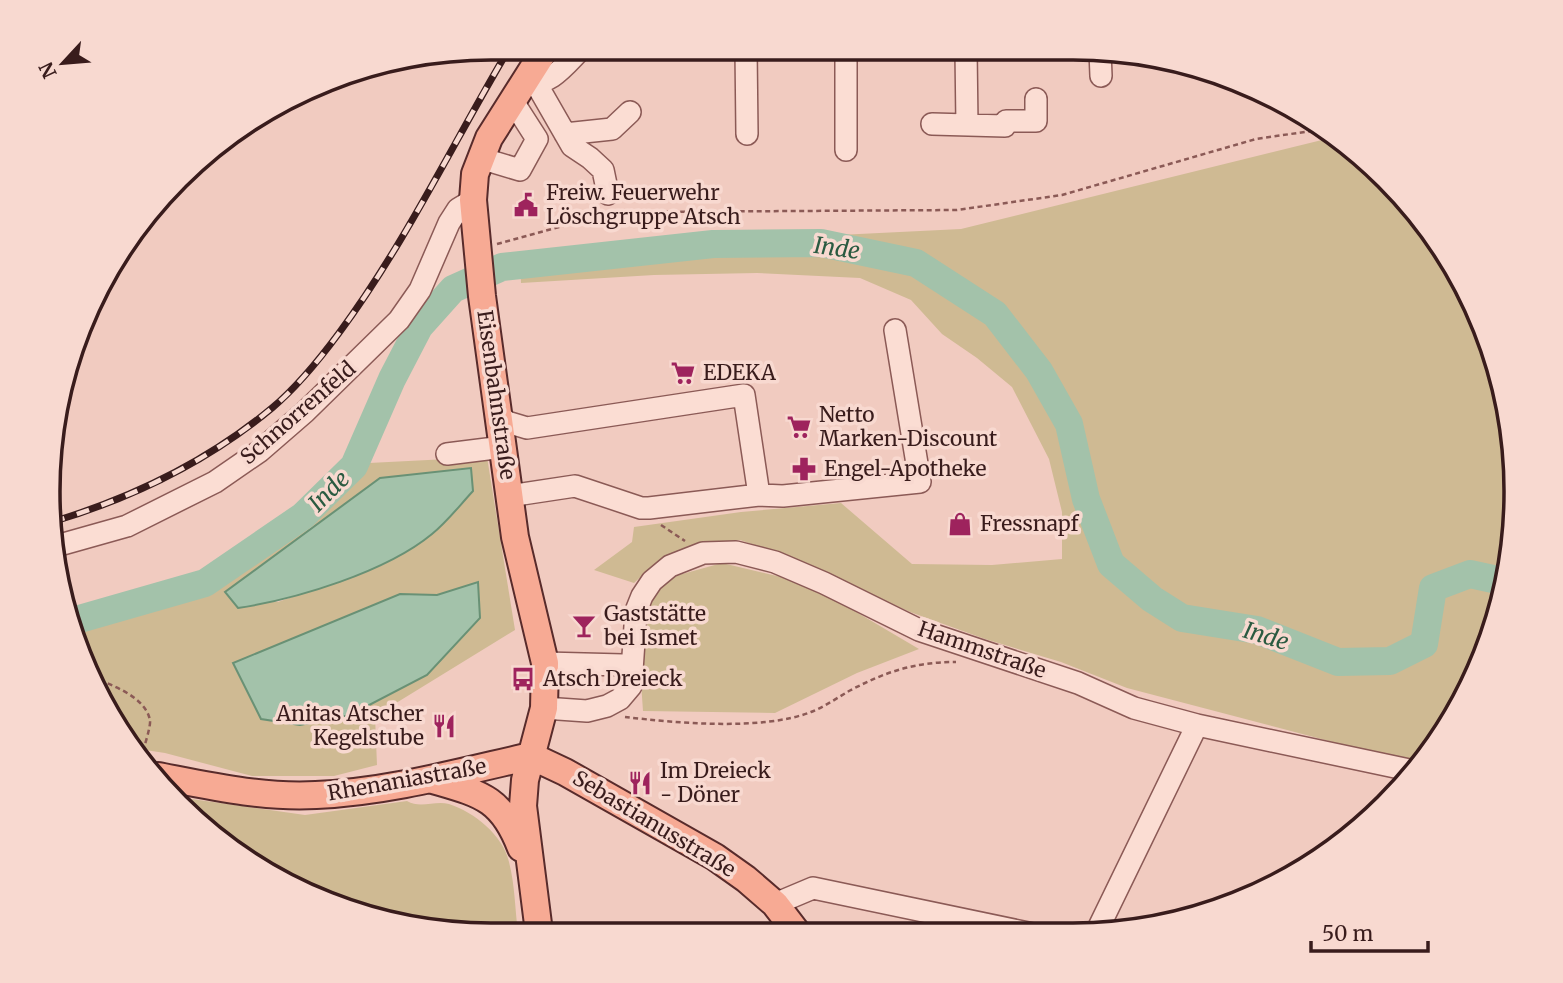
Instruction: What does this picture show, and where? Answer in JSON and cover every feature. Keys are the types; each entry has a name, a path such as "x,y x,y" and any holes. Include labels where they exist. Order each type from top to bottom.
{"main road":[{"name":"Eisenbahnstraße","path":"532,876 523,806 530,756 544,708 545,663 514,537 482,296 473,200 475,174 489,138 524,90 540,60"},
{"name":"Rhenaniastraße","path":"169,778 254,793 314,796 428,779 530,756"},
{"name":"Sebastianusstraße","path":"530,756 565,772 715,857 775,904 790,923"},
{"path":"428,779 475,792 493,804 515,831 532,876 538,923"}],"street":[{"path":"524,90 550,79 570,60"},
{"path":"746,60 747,134"},
{"path":"846,60 846,150"},
{"path":"966,60 967,125"},
{"path":"1100,60 1101,76"},
{"path":"524,90 565,134 572,146 603,170 608,194"},
{"path":"480,158 520,170 537,139 524,90"},
{"path":"932,124 1005,126 1006,121 1036,121 1036,99"},
{"path":"565,134 612,129 631,112"},
{"name":"Schnorrenfeld","path":"63,544 127,526 215,482 260,451 305,412 399,320 420,290 449,223 458,209 473,200"},
{"path":"509,496 575,486 649,509 759,495 920,482 895,330"},
{"path":"499,415 517,426 527,428 744,396 759,495"},
{"path":"447,454 503,447"},
{"name":"Hammstraße","path":"633,670 636,611 652,581 670,566 704,553 736,552 775,562 919,630 1078,683 1134,708 1402,769"},
{"path":"544,708 587,710 607,706 620,699 631,686 633,670 623,666 545,663"},
{"path":"1101,923 1196,724"},
{"path":"775,904 813,888 980,923"}],"path":[{"path":"478,255 581,221 638,212 957,210 1062,195 1256,139 1311,131"},
{"path":"669,531 690,545"},
{"path":"618,716 667,722 758,722 786,718 811,712 875,678 901,668 938,662 975,663 992,654"},
{"path":"103,681 120,688 144,708 150,722 144,747"}],"shaded area":[{"path":"1322,140 1377,186 1396,207 1431,251 1471,326 1495,407 1504,491 1500,548 1481,630 1446,707 1408,762 1127,688 1061,662 910,612 792,558 740,540 688,546 648,570 634,583 594,570 632,542 634,527 741,512 841,503 912,564 992,565 1062,559 1062,512 1049,459 1012,387 942,334 911,300 860,278 757,273 654,275 521,283 520,258 715,241 961,229"},
{"path":"487,457 515,630 375,716 377,765 334,776 252,776 146,750 132,732 104,683 80,624 204,590 241,569 295,530 369,463","holes":["470,468 473,491 432,534 383,565 278,602 225,592 380,479","477,582 233,663 400,594 437,595"]},
{"path":"471,468 473,491 432,534 391,560 340,582 261,604 238,608 225,592 380,478"},
{"path":"722,563 807,583 919,649 857,673 775,713 643,711 637,625 668,578"},
{"path":"478,582 480,618 427,675 350,715 300,725 261,719 233,663 400,594 437,595"},
{"path":"188,798 305,815 407,801 418,804 449,804 477,819 494,834 506,852 513,880 517,923 463,923 380,909 326,891 275,866 229,834"}],"waterway":[{"name":"Inde","path":"79,619 205,583 303,516 354,466 392,379 419,327 453,289 502,267 713,244 821,243 916,263 995,314 1039,371 1069,424 1086,499 1111,564 1152,599 1182,618 1257,630 1338,662 1390,661 1424,644 1433,588 1470,574 1494,579"}],"railway":[{"path":"60,519 140,490 195,461 247,427 290,391 339,333 386,264 503,60"}],"place":[{"name":"Freiw. Feuerwehr Löschgruppe Atsch","path":"526,205"},
{"name":"EDEKA","path":"683,373"},
{"name":"Netto Marken-Discount","path":"799,427"},
{"name":"Engel-Apotheke","path":"804,469"},
{"name":"Fressnapf","path":"960,524"},
{"name":"Gaststätte bei Ismet","path":"584,626"},
{"name":"Atsch Dreieck","path":"523,679"},
{"name":"Anitas Atscher Kegelstube","path":"444,726"},
{"name":"Im Dreieck - Döner","path":"640,783"}]}
